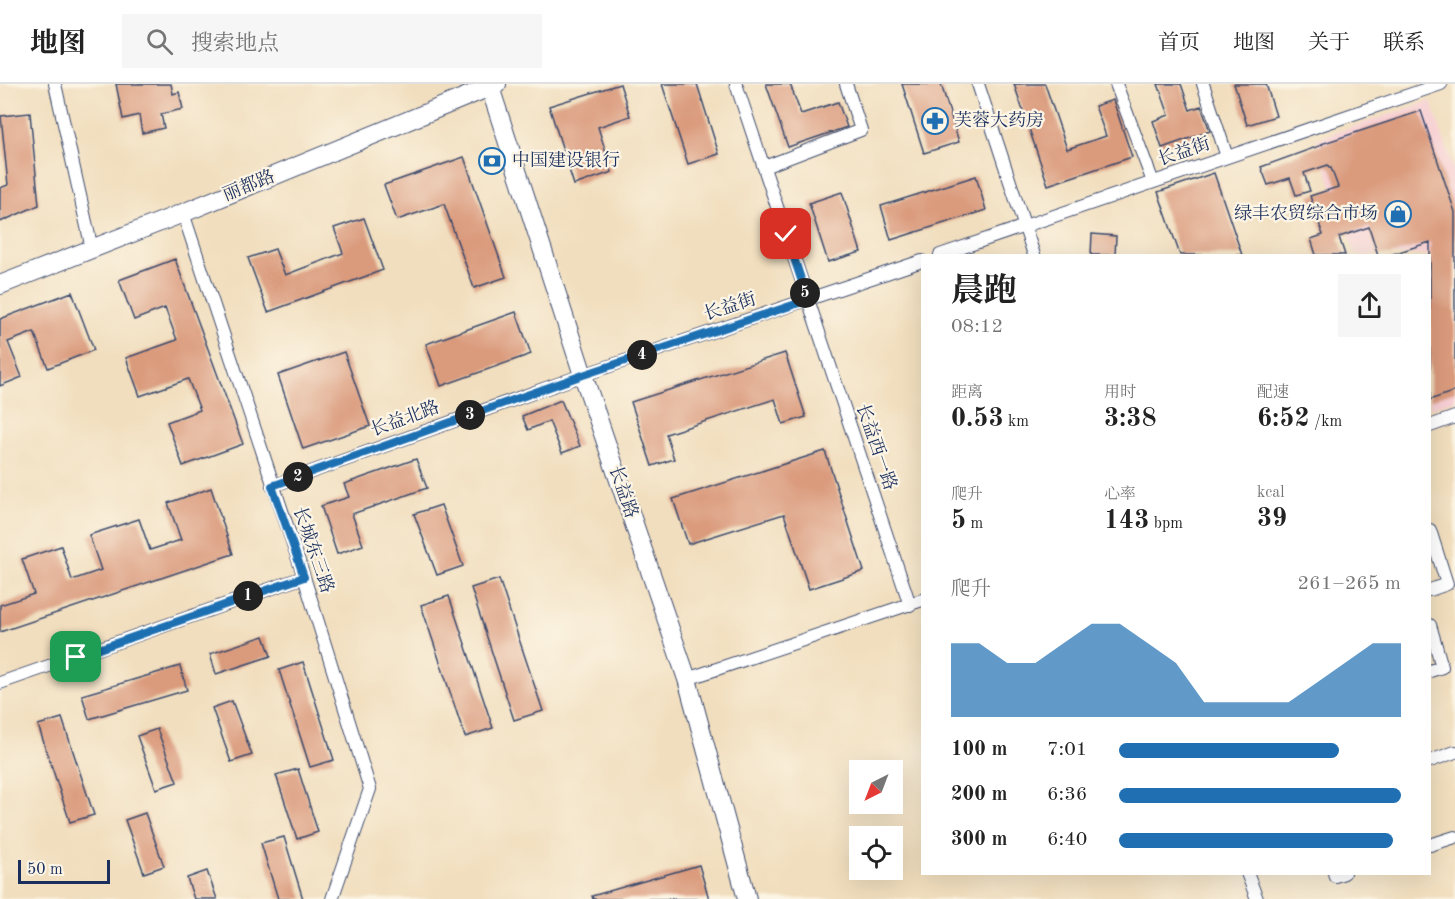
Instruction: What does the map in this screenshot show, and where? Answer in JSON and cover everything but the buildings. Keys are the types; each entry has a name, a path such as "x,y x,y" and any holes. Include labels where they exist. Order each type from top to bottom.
{"main road":[{"name":"丽都路","path":"0,285 183,213 492,85"},
{"name":"长益路","path":"492,85 583,375 687,679 747,899"}],"street":[{"path":"55,84 92,249"},
{"name":"长益西一路","path":"736,84 808,300 916,602"},
{"path":"765,168 861,130 846,84"},
{"path":"978,84 1034,254"},
{"path":"1116,84 1153,182"},
{"path":"1203,84 1227,157"},
{"name":"长益街","path":"943,254 1440,84"},
{"name":"长城东三路","path":"183,213 304,577 370,789 332,899"},
{"name":"长益街","path":"583,375 921,261"},
{"name":"长益北路","path":"272,486 583,375"},
{"path":"1431,426 1455,417"},
{"path":"1431,533 1447,584 1431,590"},
{"path":"0,683 304,577"},
{"path":"687,679 916,602"},
{"path":"1431,628 1442,667 1431,671"},
{"path":"1431,761 1455,752"},
{"path":"1431,845 1455,837"},
{"path":"1248,875 1257,899"}],"shaded area":[{"name":"绿丰农贸综合市场","path":"1431,101 1455,173 1455,400 1431,408 1431,254 1356,254 1316,139"}],"place":[{"name":"芙蓉大药房","path":"935,121"},
{"name":"中国建设银行","path":"492,161"},
{"name":"绿丰农贸综合市场","path":"1398,214"}],"route":[{"path":"76,657 304,577 272,486 583,375 808,300 786,234"}]}
